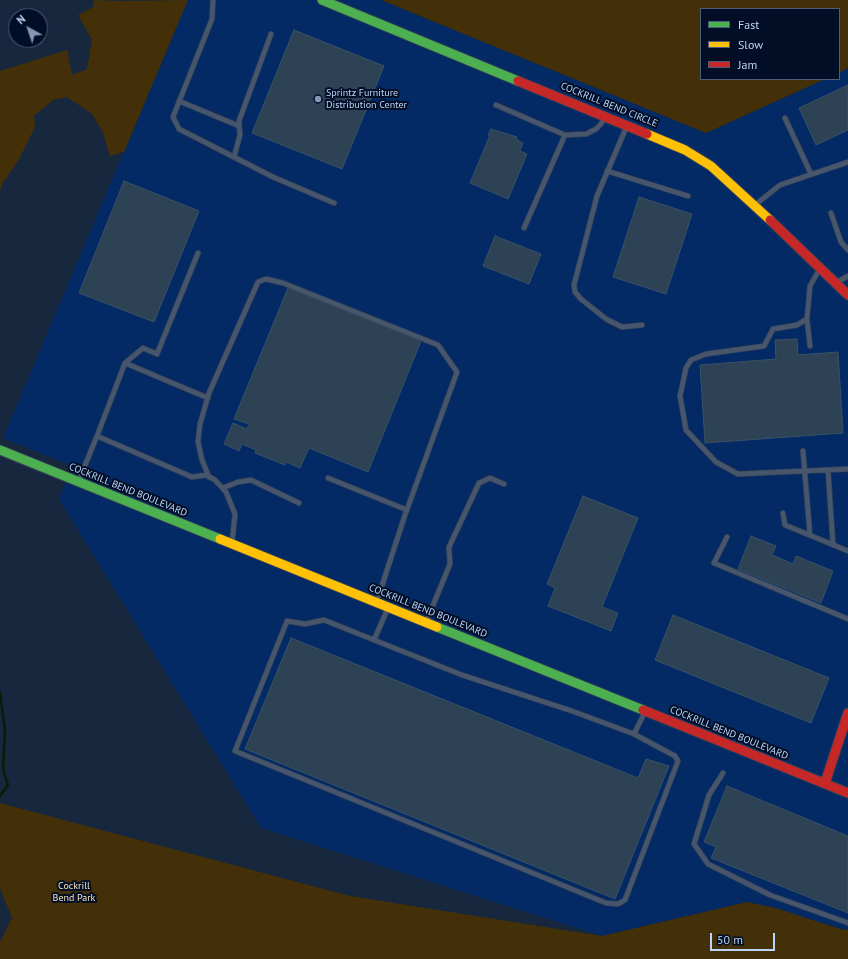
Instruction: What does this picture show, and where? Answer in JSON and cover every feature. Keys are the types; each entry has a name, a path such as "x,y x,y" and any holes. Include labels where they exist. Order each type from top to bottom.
{"street":[{"name":"COCKRILL BEND CIRCLE","path":"322,0 672,142 698,157 722,175 755,204 848,294"},
{"name":"COCKRILL BEND BOULEVARD","path":"0,450 848,793"},
{"path":"825,783 848,713"}],"lane":[{"path":"213,0 212,19 173,117 179,129 273,177 334,203"},
{"path":"234,157 240,135 239,121 271,34"},
{"path":"179,101 239,126"},
{"path":"496,105 566,135 586,134 601,124 605,115"},
{"path":"786,118 811,174"},
{"path":"627,124 596,196 574,285 575,292 606,320 622,327 642,325"},
{"path":"524,228 566,135"},
{"path":"755,204 780,184 848,162"},
{"path":"607,172 688,196"},
{"path":"831,214 840,242 848,250"},
{"path":"79,482 125,363 143,348 157,354 198,253"},
{"path":"810,346 807,319 810,286 821,267"},
{"path":"837,282 848,276"},
{"path":"209,477 202,460 198,442 200,424 208,398 258,282 266,279 283,283 438,345 457,372 407,510 377,602"},
{"path":"807,319 797,325 773,329 764,346 706,354 691,360 686,368 680,396 686,430 716,462 738,474 848,469"},
{"path":"125,363 208,398"},
{"path":"96,436 192,477 206,475 223,488 235,514 232,544"},
{"path":"803,451 810,535"},
{"path":"828,470 833,545"},
{"path":"328,478 407,510"},
{"path":"426,622 450,564 449,547 479,483 490,478 504,484"},
{"path":"223,488 238,482 251,480 299,503"},
{"path":"783,513 785,525 848,551"},
{"path":"727,537 714,563 848,620"},
{"path":"374,640 389,607"},
{"path":"324,620 462,675 572,711 634,734 676,756 678,761 624,900 618,904 606,903 235,751 287,621 306,624 324,620"},
{"path":"634,734 646,711"},
{"path":"723,773 709,795 694,844 708,864 770,895 848,923"}],"shaded area":[{"path":"188,0 381,0 706,133 823,80 840,80 840,72 848,68 848,930 747,902 602,936 261,828 59,499 72,466 3,438"}],"green space":[{"path":"94,0 188,0 124,152 110,156 103,133 92,114 67,97 53,100 34,116 35,127 18,161 2,184 0,192 0,71 67,50 72,75 87,69 92,40 78,15 93,7"},
{"path":"381,0 848,0 848,68 840,72 840,8 700,8 700,80 823,80 706,133"},
{"name":"Cockrill Bend Park","path":"0,803 350,896 602,936 747,902 776,908 840,929 848,930 848,959 0,959 0,942 12,918 0,888"}],"building":[{"name":"Sprintz Furniture Distribution Center","path":"294,30 384,66 342,169 252,133"},
{"path":"848,85 848,130 816,145 799,108"},
{"path":"491,129 517,137 516,139 523,143 520,151 527,154 508,199 470,183 490,135 488,135"},
{"path":"124,181 199,211 154,322 79,293"},
{"path":"639,197 692,214 666,294 613,277"},
{"path":"495,236 541,254 529,284 483,266"},
{"path":"288,288 421,341 368,472 309,448 300,468 286,462 285,465 255,453 256,450 242,444 239,451 224,444 233,423 247,429 249,424 234,419"},
{"path":"797,339 798,355 838,352 843,433 705,443 700,365 776,359 775,340"},
{"path":"583,496 638,518 602,607 618,613 611,631 548,606 555,588 547,584"},
{"path":"751,536 776,546 772,555 793,564 796,556 833,571 821,603 738,569"},
{"path":"673,615 829,678 811,723 655,660"},
{"path":"291,638 638,778 646,759 669,766 615,899 245,749"},
{"path":"727,786 848,836 848,913 711,858 716,847 704,842"}],"waterway":[{"path":"0,693 5,730 3,769 8,785 0,796"}],"traffic: fast":[{"path":"322,0 518,81"},
{"path":"0,450 220,539"},
{"path":"437,627 643,710"}],"traffic: slow":[{"path":"647,134 685,150 711,166 770,220"},
{"path":"220,539 437,627"}],"traffic: jam":[{"path":"518,81 647,134"},
{"path":"770,220 848,295"},
{"path":"643,710 848,793"},
{"path":"825,783 848,713"}],"place":[{"name":"Sprintz Furniture Distribution Center","path":"318,99"}]}
